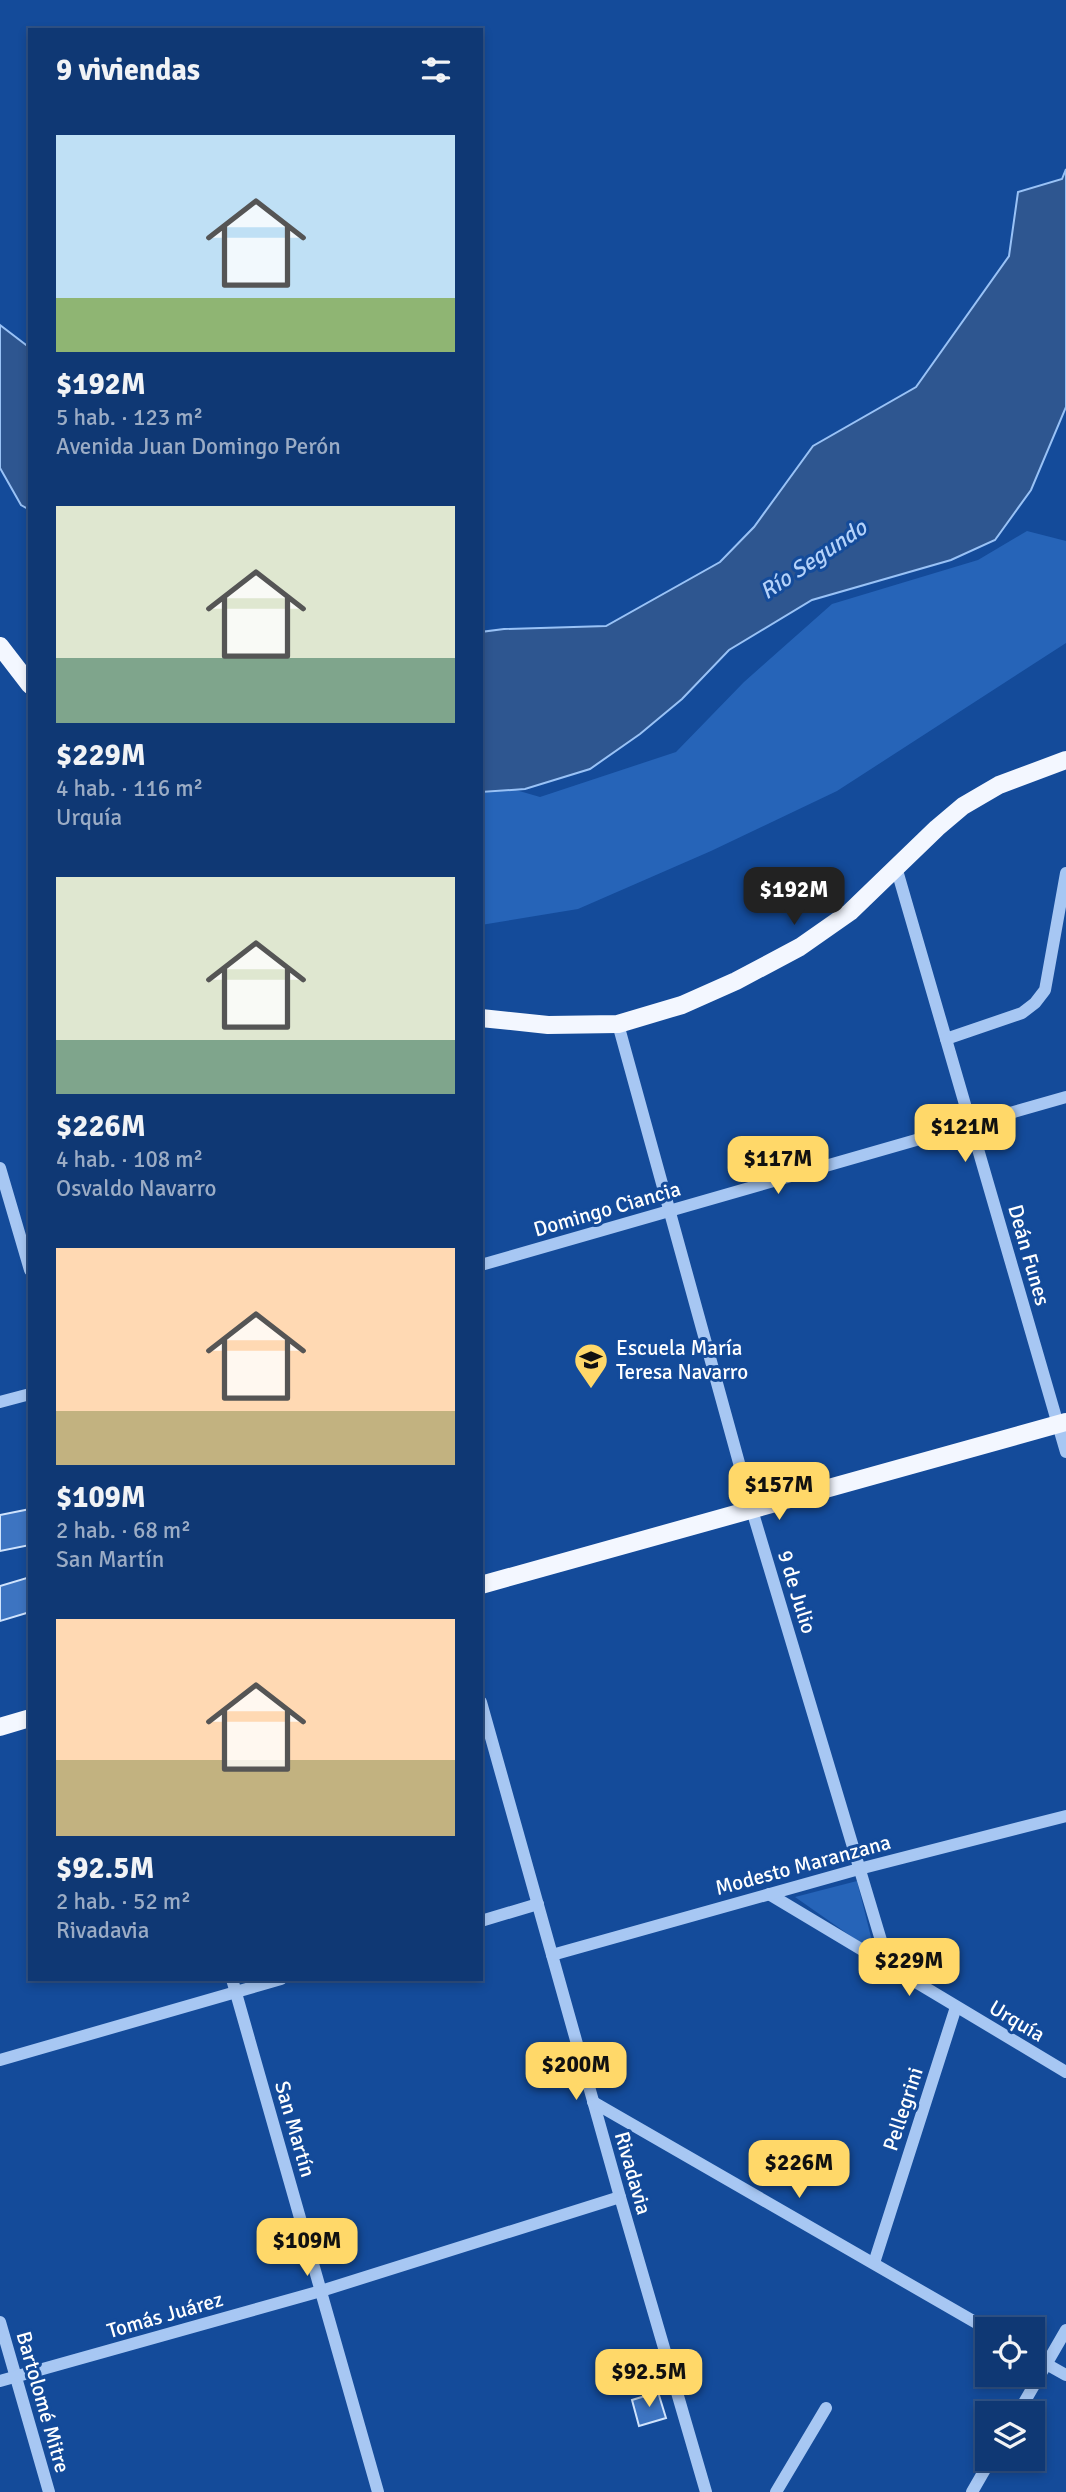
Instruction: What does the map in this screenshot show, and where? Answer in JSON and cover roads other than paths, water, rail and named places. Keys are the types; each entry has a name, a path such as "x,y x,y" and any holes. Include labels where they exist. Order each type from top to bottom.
{"main road":[{"path":"0,646 28,682"},
{"path":"483,1018 548,1025 618,1024 682,1005 736,981 800,947 850,912 963,806 1008,781 1066,760"},
{"path":"483,1584 1062,1424"},
{"path":"0,1727 28,1719"}],"street":[{"name":"Deán Funes","path":"896,867 1062,1424 1066,1452"},
{"path":"946,1039 1022,1013 1035,1003 1045,990 1066,873"},
{"name":"9 de Julio","path":"618,1024 752,1510 888,1967"},
{"name":"Domingo Ciancia","path":"483,1264 1066,1097"},
{"path":"0,1168 28,1263"},
{"path":"0,1402 28,1395"},
{"name":"Rivadavia","path":"483,1709 706,2492"},
{"name":"Modesto Maranzana","path":"552,1955 859,1869 1066,1816"},
{"name":"Urquía","path":"769,1894 1066,2072"},
{"path":"483,1920 538,1904"},
{"name":"San Martín","path":"233,1981 378,2492"},
{"path":"0,2060 275,1981"},
{"name":"Pellegrini","path":"874,2263 956,2007"},
{"path":"593,2102 975,2322"},
{"name":"Tomás Juárez","path":"0,2381 321,2291 620,2197"},
{"name":"Bartolomé Mitre","path":"0,2322 49,2492"},
{"path":"1025,2401 1066,2330"},
{"path":"1047,2364 1066,2375"},
{"path":"776,2492 826,2407"},
{"path":"972,2492 984,2471"}],"water":[{"name":"Río Segundo","path":"1066,169 1066,407 1031,490 995,540 951,560 812,600 729,650 682,699 640,734 590,769 525,789 483,792 483,632 606,626 720,562 754,527 813,446 916,387 1009,256 1018,192 1062,179"},
{"path":"0,325 28,346 28,509 21,505 0,468"}],"place":[{"name":"Escuela María Teresa Navarro","path":"591,1390"}]}
